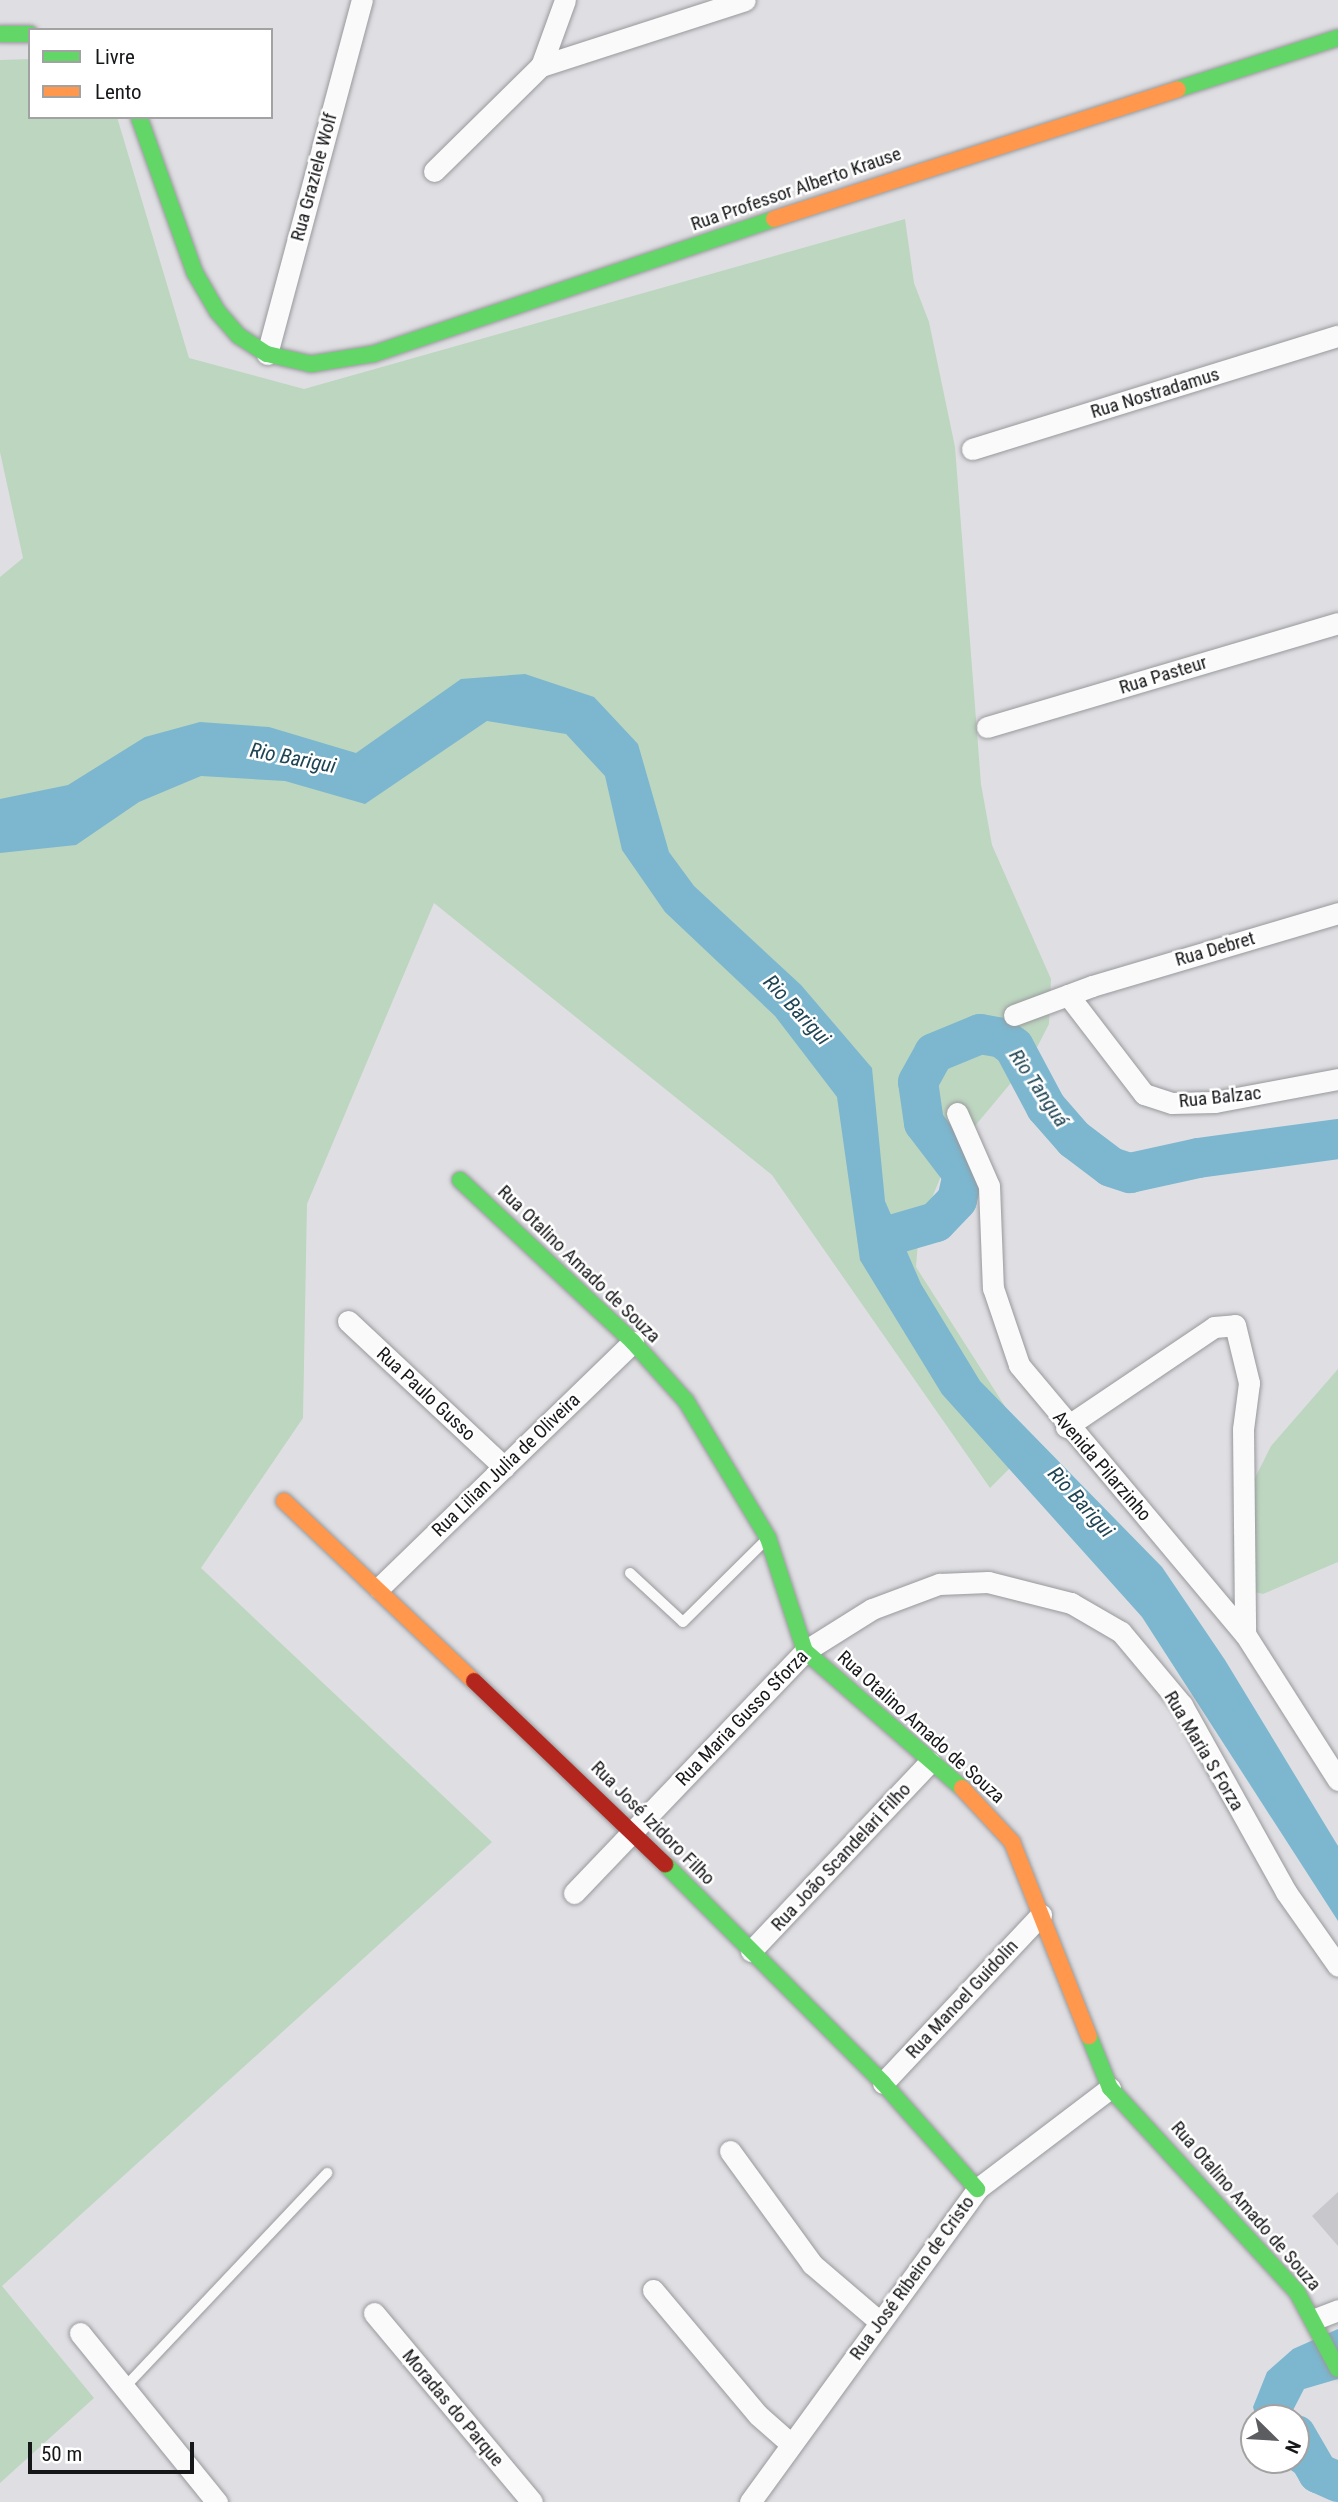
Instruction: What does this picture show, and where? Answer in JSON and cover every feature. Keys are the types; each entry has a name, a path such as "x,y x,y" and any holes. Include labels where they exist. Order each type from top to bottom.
{"street":[{"name":"Rua Graziele Wolf","path":"267,354 362,0"},
{"path":"434,171 541,66 565,0"},
{"path":"541,66 745,0"},
{"path":"0,34 28,34"},
{"name":"Rua Professor Alberto Krause","path":"267,354 311,364 373,355 874,184 1338,37"},
{"path":"140,119 195,273 217,311 239,336 267,354"},
{"name":"Rua Nostradamus","path":"972,449 1338,336"},
{"name":"Rua Pasteur","path":"987,727 1338,623"},
{"name":"Rua Debret","path":"1013,1015 1092,986 1338,913"},
{"name":"Rua Balzac","path":"1068,995 1144,1094 1172,1103 1215,1101 1338,1079"},
{"name":"Avenida Pilarzinho","path":"957,1113 989,1186 993,1287 1018,1365 1066,1427 1245,1634 1338,1780"},
{"name":"Rua Otalino Amado de Souza","path":"460,1180 633,1342 694,1412 768,1538 805,1651 976,1800 1012,1842 1110,2088 1218,2202 1317,2324 1338,2369"},
{"name":"Rua Paulo Gusso","path":"348,1321 504,1467"},
{"path":"1066,1427 1214,1327 1235,1325 1249,1383 1243,1429 1245,1634"},
{"name":"Rua Lilian Julia de Oliveira","path":"379,1588 633,1342"},
{"name":"Rua José Izidoro Filho","path":"284,1501 379,1588 632,1831 883,2084 978,2189"},
{"name":"Rua Maria S Forza","path":"939,1584 988,1582 1059,1600 1121,1632 1182,1705 1286,1892 1338,1966"},
{"name":"Rua Maria Gusso Sforza","path":"574,1893 805,1651 872,1609 939,1584"},
{"name":"Rua João Scandelari Filho","path":"751,1951 930,1762"},
{"name":"Rua Manoel Guidolin","path":"883,2084 1041,1915"},
{"name":"Rua José Ribeiro de Cristo","path":"750,2502 978,2189 1110,2088"},
{"path":"730,2151 812,2264 880,2322"},
{"path":"653,2290 758,2416 791,2444"},
{"path":"1317,2324 1338,2310"},
{"name":"Moradas do Parque","path":"374,2313 532,2502"},
{"path":"80,2333 217,2502"}],"lane":[{"path":"631,1573 683,1622 768,1538"},
{"path":"124,2388 327,2173"}],"green space":[{"path":"28,59 28,119 118,119 189,358 304,389 905,219 914,283 929,322 955,447 981,784 992,845 1051,979 1049,1024 1031,1059 949,1157 919,1229 916,1267 1031,1447 990,1488 772,1175 434,903 307,1204 303,1418 201,1568 492,1842 2,2286 94,2398 0,2483 0,577 23,558 0,452 0,60"},
{"path":"1338,1369 1338,1562 1263,1594 1234,1587 1233,1536 1245,1498 1271,1446"}],"water":[{"path":"525,674 594,697 638,744 669,852 694,886 801,985 872,1068 885,1201 921,1284 980,1381 1162,1567 1225,1660 1338,1846 1338,1921 1142,1617 942,1394 860,1260 837,1097 775,1016 665,912 622,850 605,776 566,734 487,721 365,804 285,781 201,776 139,802 76,845 0,853 0,799 68,785 145,737 200,722 269,727 356,753 461,679"},
{"path":"1338,2329 1338,2379 1304,2389 1296,2404 1254,2404 1267,2372 1293,2349"},
{"path":"1310,2447 1338,2466 1338,2502 1297,2474 1310,2474"}],"building":[{"path":"1338,2192 1338,2246 1312,2216"}],"waterway":[{"name":"Rio Tanguá","path":"888,1236 936,1222 957,1200 963,1174 924,1123 918,1082 934,1053 980,1034 1002,1038 1014,1047 1046,1107 1074,1139 1111,1167 1130,1173 1198,1158 1338,1139"},
{"name":"Rio Barigui","path":"1310,2459 1318,2473 1338,2482"}],"traffic: fast":[{"path":"0,34 28,34"},
{"path":"1178,89 1338,38"},
{"path":"140,119 195,273 217,311 239,336 267,354 311,364 373,354 774,219"},
{"path":"460,1180 633,1342 686,1401 768,1538 805,1651 962,1788"},
{"path":"665,1864 883,2083 977,2189"},
{"path":"1089,2036 1110,2088 1297,2292 1338,2369"}],"traffic: slow":[{"path":"774,219 1178,89"},
{"path":"284,1501 474,1681"},
{"path":"962,1788 1012,1842 1089,2036"}],"traffic: jam":[{"path":"474,1681 665,1864"}]}
